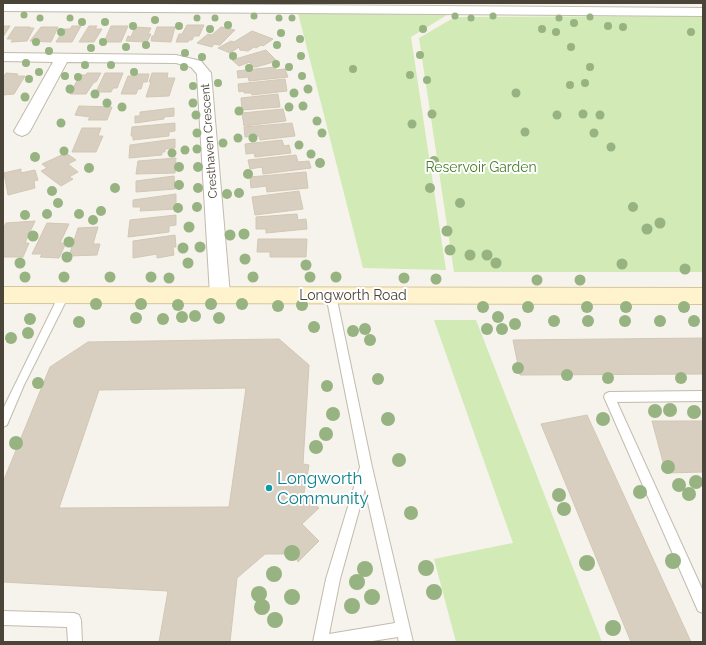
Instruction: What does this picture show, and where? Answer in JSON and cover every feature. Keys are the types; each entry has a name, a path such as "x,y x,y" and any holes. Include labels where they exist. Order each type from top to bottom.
{"street":[{"path":"3,7 233,8 518,13 703,12"},
{"name":"Cresthaven Crescent","path":"3,57 176,59 196,64 204,73 220,295"},
{"path":"22,131 62,58"},
{"name":"Longworth Road","path":"3,295 703,296"}],"lane":[{"path":"3,422 18,385 64,295"},
{"path":"324,642 404,636 366,467 331,295"},
{"path":"703,396 609,397 703,606"},
{"path":"320,642 333,579 366,467"},
{"path":"3,618 74,620 75,642"}],"green space":[{"path":"298,13 447,15 411,37 446,270 363,268"},
{"name":"Reservoir Garden","path":"703,16 703,272 454,272 419,38 455,17"},
{"path":"434,320 476,320 602,642 456,642 434,559 513,543"}],"building":[{"path":"187,25 204,25 199,36 194,36 192,40 189,40 188,42 176,42 179,34 182,34"},
{"path":"3,26 10,26 3,37"},
{"path":"72,26 81,26 72,42 56,42 64,29 70,29"},
{"path":"89,26 97,26 95,29 102,29 94,42 79,42"},
{"path":"111,26 128,26 121,42 104,42"},
{"path":"15,27 34,28 27,41 11,42 13,39 7,39"},
{"path":"41,27 58,27 51,42 30,41"},
{"path":"135,27 151,28 148,34 151,34 147,42 126,41 128,36 131,37"},
{"path":"157,27 175,27 171,42 151,41"},
{"path":"221,27 235,30 220,45 214,44 212,47 197,43 208,34 212,35"},
{"path":"252,31 273,39 263,46 261,45 256,48 254,47 248,51 240,50 239,47 230,53 218,48 231,41 234,42"},
{"path":"266,50 277,61 252,67 250,62 239,66 232,60"},
{"path":"275,67 276,70 285,69 288,77 249,81 248,77 238,78 237,71"},
{"path":"6,73 18,74 17,76 25,76 14,94 3,95 3,78"},
{"path":"87,73 101,73 86,94 70,94 80,75 86,75"},
{"path":"105,73 123,73 117,88 113,88 111,92 96,92"},
{"path":"152,73 168,73 167,78 175,78 169,96 146,97 151,82 149,82"},
{"path":"135,74 149,74 147,82 143,82 141,89 138,89 136,94 121,94 128,76 134,76"},
{"path":"285,79 287,91 252,95 251,93 244,93 244,91 239,92 238,84"},
{"path":"278,94 280,107 242,110 241,98"},
{"path":"79,106 112,107 107,120 88,120 90,117 75,115"},
{"path":"174,108 174,116 135,123 135,116 140,116 140,112"},
{"path":"283,109 286,121 244,126 242,113"},
{"path":"175,123 175,131 169,132 169,136 133,140 133,136 131,136 132,127"},
{"path":"292,123 295,136 260,140 259,136 245,137 244,127"},
{"path":"82,128 101,128 98,136 103,136 96,152 72,152"},
{"path":"175,139 175,148 165,149 165,152 162,152 162,155 129,158 130,145"},
{"path":"282,140 284,146 289,145 291,153 255,157 254,153 246,154 245,144"},
{"path":"66,153 76,160 68,164 78,172 69,177 73,179 61,186 41,171 47,168 42,164"},
{"path":"296,155 298,162 309,161 311,168 263,174 262,167 250,169 248,160"},
{"path":"176,158 175,173 136,174 138,161"},
{"path":"21,169 21,173 35,170 38,180 34,181 35,188 8,195 4,173"},
{"path":"306,172 308,188 267,192 266,186 251,188 250,177"},
{"path":"174,176 175,189 136,192 136,181"},
{"path":"299,191 303,209 255,215 252,197"},
{"path":"176,194 176,209 140,211 141,207 133,207 133,200"},
{"path":"297,214 298,220 306,219 307,229 266,233 266,229 256,229 256,217"},
{"path":"176,215 176,225 169,226 169,232 128,237 130,220"},
{"path":"35,221 25,243 29,243 23,257 3,257 3,229 6,223"},
{"path":"47,223 69,224 60,243 66,243 59,258 40,257 42,254 32,254"},
{"path":"98,227 93,244 100,244 97,255 69,256 78,228"},
{"path":"175,235 176,247 173,247 174,255 157,258 157,254 133,258 133,241"},
{"path":"258,239 307,239 306,257 270,257 270,252 257,252"},
{"path":"703,338 703,374 520,375 513,340"},
{"name":"Longworth Community","path":"279,339 309,365 303,464 309,465 304,493 319,508 302,524 319,541 298,562 294,554 265,554 237,578 230,642 159,642 168,591 3,582 3,482 50,367 88,342","holes":["246,388 229,507 59,508 99,390"]},
{"path":"587,415 691,642 631,642 541,424"},
{"path":"652,421 703,421 703,472 666,473"}],"place":[{"name":"Longworth Community","path":"269,488"}]}
